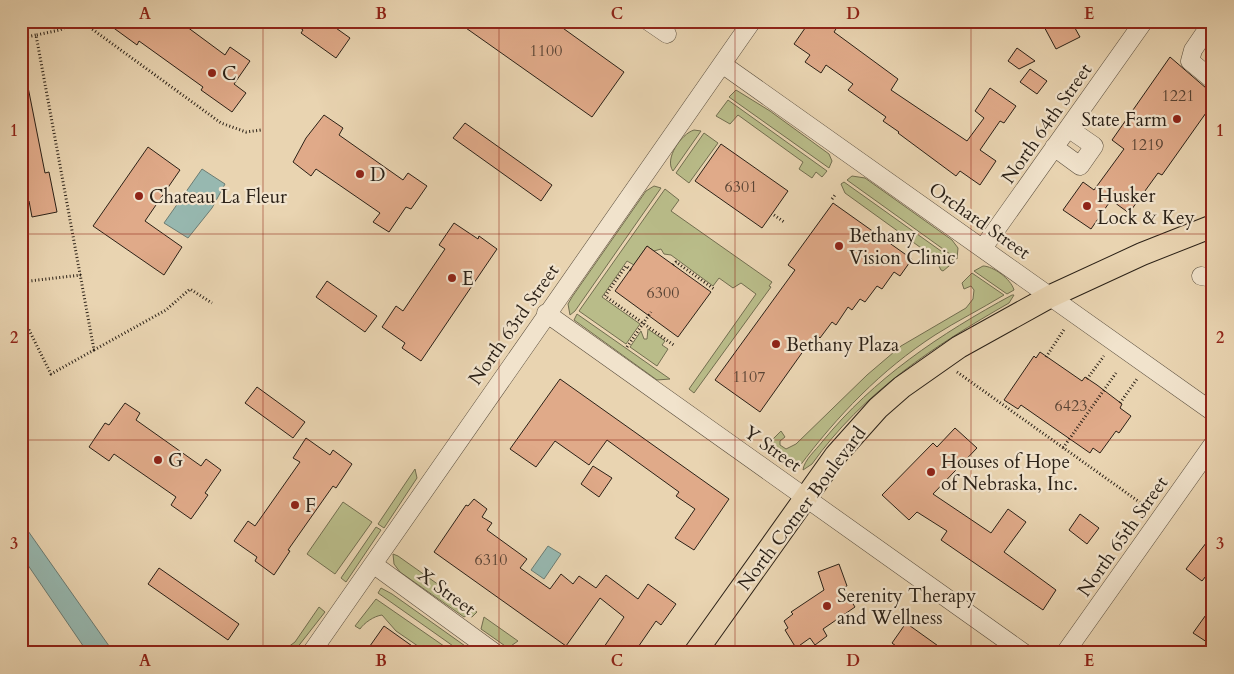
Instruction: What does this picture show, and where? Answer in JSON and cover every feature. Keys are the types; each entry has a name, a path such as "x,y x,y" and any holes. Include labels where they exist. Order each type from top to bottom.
{"main road":[{"name":"North Cotner Boulevard","path":"695,653 804,497 856,431 902,387 959,347 1051,296 1142,254 1213,226"}],"street":[{"path":"648,21 667,34"},
{"name":"North 63rd Street","path":"311,653 546,313 752,21"},
{"name":"North 64th Street","path":"983,248 1144,21"},
{"path":"1206,27 1193,50 1190,61 1213,80"},
{"name":"Orchard Street","path":"722,64 1213,412"},
{"path":"1054,147 1080,166 1094,146 1068,128"},
{"name":"Y Street","path":"546,313 1024,653"},
{"name":"North 65th Street","path":"1065,653 1213,444"},
{"name":"X Street","path":"373,564 495,653"}],"path":[{"path":"21,38 60,30 77,21"},
{"path":"81,21 221,123 246,132 261,130"},
{"path":"36,35 94,350"},
{"path":"832,199 835,195"},
{"path":"774,215 784,222"},
{"path":"674,265 676,262 714,289"},
{"path":"631,270 626,266 605,296 674,346"},
{"path":"21,282 81,275"},
{"path":"21,314 51,374 166,310 190,288 212,302"},
{"path":"627,347 651,312"},
{"path":"1046,357 1068,324"},
{"path":"1087,379 1107,351"},
{"path":"957,372 1145,506"},
{"path":"1063,448 1116,373"},
{"path":"1120,403 1140,375"}],"green space":[{"path":"736,90 770,111 829,154 832,161 829,168 729,97"},
{"path":"728,100 827,171 822,177 816,172 812,178 799,169 803,162 738,115 730,124 716,116"},
{"path":"694,130 701,131 673,171 671,160 675,148 684,136"},
{"path":"704,133 718,143 689,183 676,173"},
{"path":"852,176 865,178 952,240 958,248 957,259 847,180"},
{"path":"844,182 955,261 943,271 941,270 935,258 845,193 841,184"},
{"path":"654,186 661,188 575,311 570,315 568,304 572,297 646,191"},
{"path":"665,189 679,200 671,211 772,282 769,286 771,287 694,393 689,389 756,294 741,283 733,288 719,278 713,286 671,255 664,254 661,249 654,251 647,246 634,265 627,261 602,297 640,324 626,344 579,311"},
{"path":"983,266 992,268 1001,274 1014,290 1007,294 974,271"},
{"path":"972,273 1004,295 935,335 896,363 844,412 799,467 767,445 781,431 785,437 780,441 780,445 786,449 796,444 867,375 901,346 966,308 973,299 974,290 971,286 964,289 962,283"},
{"path":"1014,295 1009,303 927,354 877,393 832,438 812,464 803,470 811,455 842,419 886,378 959,325"},
{"path":"577,314 670,379 657,380 574,320"},
{"path":"648,329 665,341 662,345 668,349 657,366 630,347 641,331 644,339 647,339"},
{"path":"415,469 417,478 384,528 378,524"},
{"path":"343,502 372,522 335,574 307,554"},
{"path":"376,527 381,530 346,582 341,578"},
{"path":"393,554 477,612 472,617 467,615 464,617 400,572 394,564"},
{"path":"381,588 475,653 463,653 378,593"},
{"path":"376,599 454,653 428,653 396,631 382,615 369,620 360,629 355,626"},
{"path":"319,607 325,612 293,653 280,653 295,642"},
{"path":"484,617 518,641 508,648 481,629"}],"water":[{"path":"202,169 225,184 212,208 188,238 164,223"},
{"path":"21,521 114,653 88,653 21,555"},
{"path":"548,546 561,554 544,579 531,570"}],"building":[{"name":"C","path":"104,21 179,21 225,55 230,47 250,61 234,84 246,93 232,112 201,90 203,87 139,41 137,45"},
{"path":"291,21 326,21 350,38 336,58 301,33 303,30"},
{"path":"456,21 553,21 624,72 592,117"},
{"path":"810,21 841,21 834,32 898,79 891,90 967,141 984,118 975,111 990,88 1016,106 1004,123 1000,121 980,150 996,161 980,185 960,171 956,176 898,133 883,121 886,117 848,90 853,84 826,65 821,73 805,62 810,55 794,44"},
{"path":"1041,21 1071,21 1080,37 1056,49"},
{"path":"1017,48 1035,61 1019,69 1008,61"},
{"path":"1170,57 1206,88 1213,90 1213,103 1162,175 1158,173 1129,213 1111,200 1091,229 1063,210 1083,182 1094,190 1124,149 1112,140"},
{"path":"1030,69 1047,81 1037,94 1020,82"},
{"path":"28,87 45,173 49,172 57,212 32,217 29,201 21,203 21,88"},
{"name":"D","path":"324,115 343,128 339,135 403,180 408,173 427,186 411,209 406,207 389,232 373,222 380,213 316,169 311,176 293,162 306,138"},
{"path":"465,123 552,185 541,201 453,138"},
{"path":"721,144 788,191 762,228 695,181"},
{"name":"Chateau La Fleur","path":"148,147 180,170 145,221 182,247 164,275 93,226"},
{"path":"833,203 912,259 900,276 894,272 882,289 877,286 865,302 860,299 852,310 848,307 836,325 832,322 820,338 817,335 806,352 804,350 760,412 715,380 795,270 788,265"},
{"name":"E","path":"454,223 478,239 479,236 497,249 421,361 402,348 405,343 382,327 396,306 403,311 445,249 439,245"},
{"path":"647,246 711,292 678,337 615,291"},
{"path":"327,281 377,316 365,332 316,297"},
{"path":"1040,352 1082,381 1085,377 1097,385 1122,404 1120,408 1131,416 1119,433 1116,431 1100,453 1093,448 1090,453 1021,405 1018,409 1004,400 1034,356 1036,358"},
{"path":"560,379 729,499 694,550 675,538 695,509 676,496 679,492 607,440 589,465 555,441 536,467 510,449"},
{"path":"257,387 305,422 293,438 245,403"},
{"name":"G","path":"125,403 140,413 136,420 201,466 206,459 221,470 205,493 208,495 191,519 171,505 176,497 114,454 109,461 89,447 105,423 109,425"},
{"path":"955,428 977,448 933,494 991,533 1008,509 1026,522 1004,552 1056,590 1043,610 941,540 947,531 917,512 909,520 882,495 933,443 937,447"},
{"name":"F","path":"306,438 330,455 333,450 352,464 336,488 333,486 288,550 290,551 274,575 255,561 257,557 234,541 248,521 255,526 300,462 293,458"},
{"path":"593,466 612,478 599,497 581,484"},
{"path":"474,499 487,509 482,517 492,523 487,530 527,559 520,568 550,589 561,574 573,584 579,576 596,588 606,575 638,599 648,584 676,604 661,625 656,621 634,653 600,653 624,617 600,598 566,646 434,552 466,505 468,506"},
{"path":"1080,514 1099,528 1087,544 1069,530"},
{"path":"1213,534 1213,567 1202,581 1186,569"},
{"name":"Serenity Therapy and Wellness","path":"839,564 847,586 843,588 855,607 823,629 827,636 815,645 810,638 796,648 785,630 788,628 784,621 793,614 791,612 824,590 818,572"},
{"path":"159,568 239,624 228,640 148,584"},
{"path":"1213,605 1213,646 1193,633"},
{"path":"906,623 948,653 905,653 892,643"},
{"path":"384,626 422,653 365,653"}],"place":[{"name":"C","path":"212,73"},
{"name":"State Farm","path":"1177,119"},
{"name":"D","path":"360,174"},
{"name":"Chateau La Fleur","path":"139,196"},
{"name":"Husker Lock & Key","path":"1087,206"},
{"name":"Bethany Vision Clinic","path":"839,246"},
{"name":"E","path":"452,278"},
{"name":"Bethany Plaza","path":"776,344"},
{"name":"G","path":"158,460"},
{"name":"Houses of Hope of Nebraska, Inc.","path":"931,472"},
{"name":"F","path":"295,505"},
{"name":"Serenity Therapy and Wellness","path":"827,606"}]}
